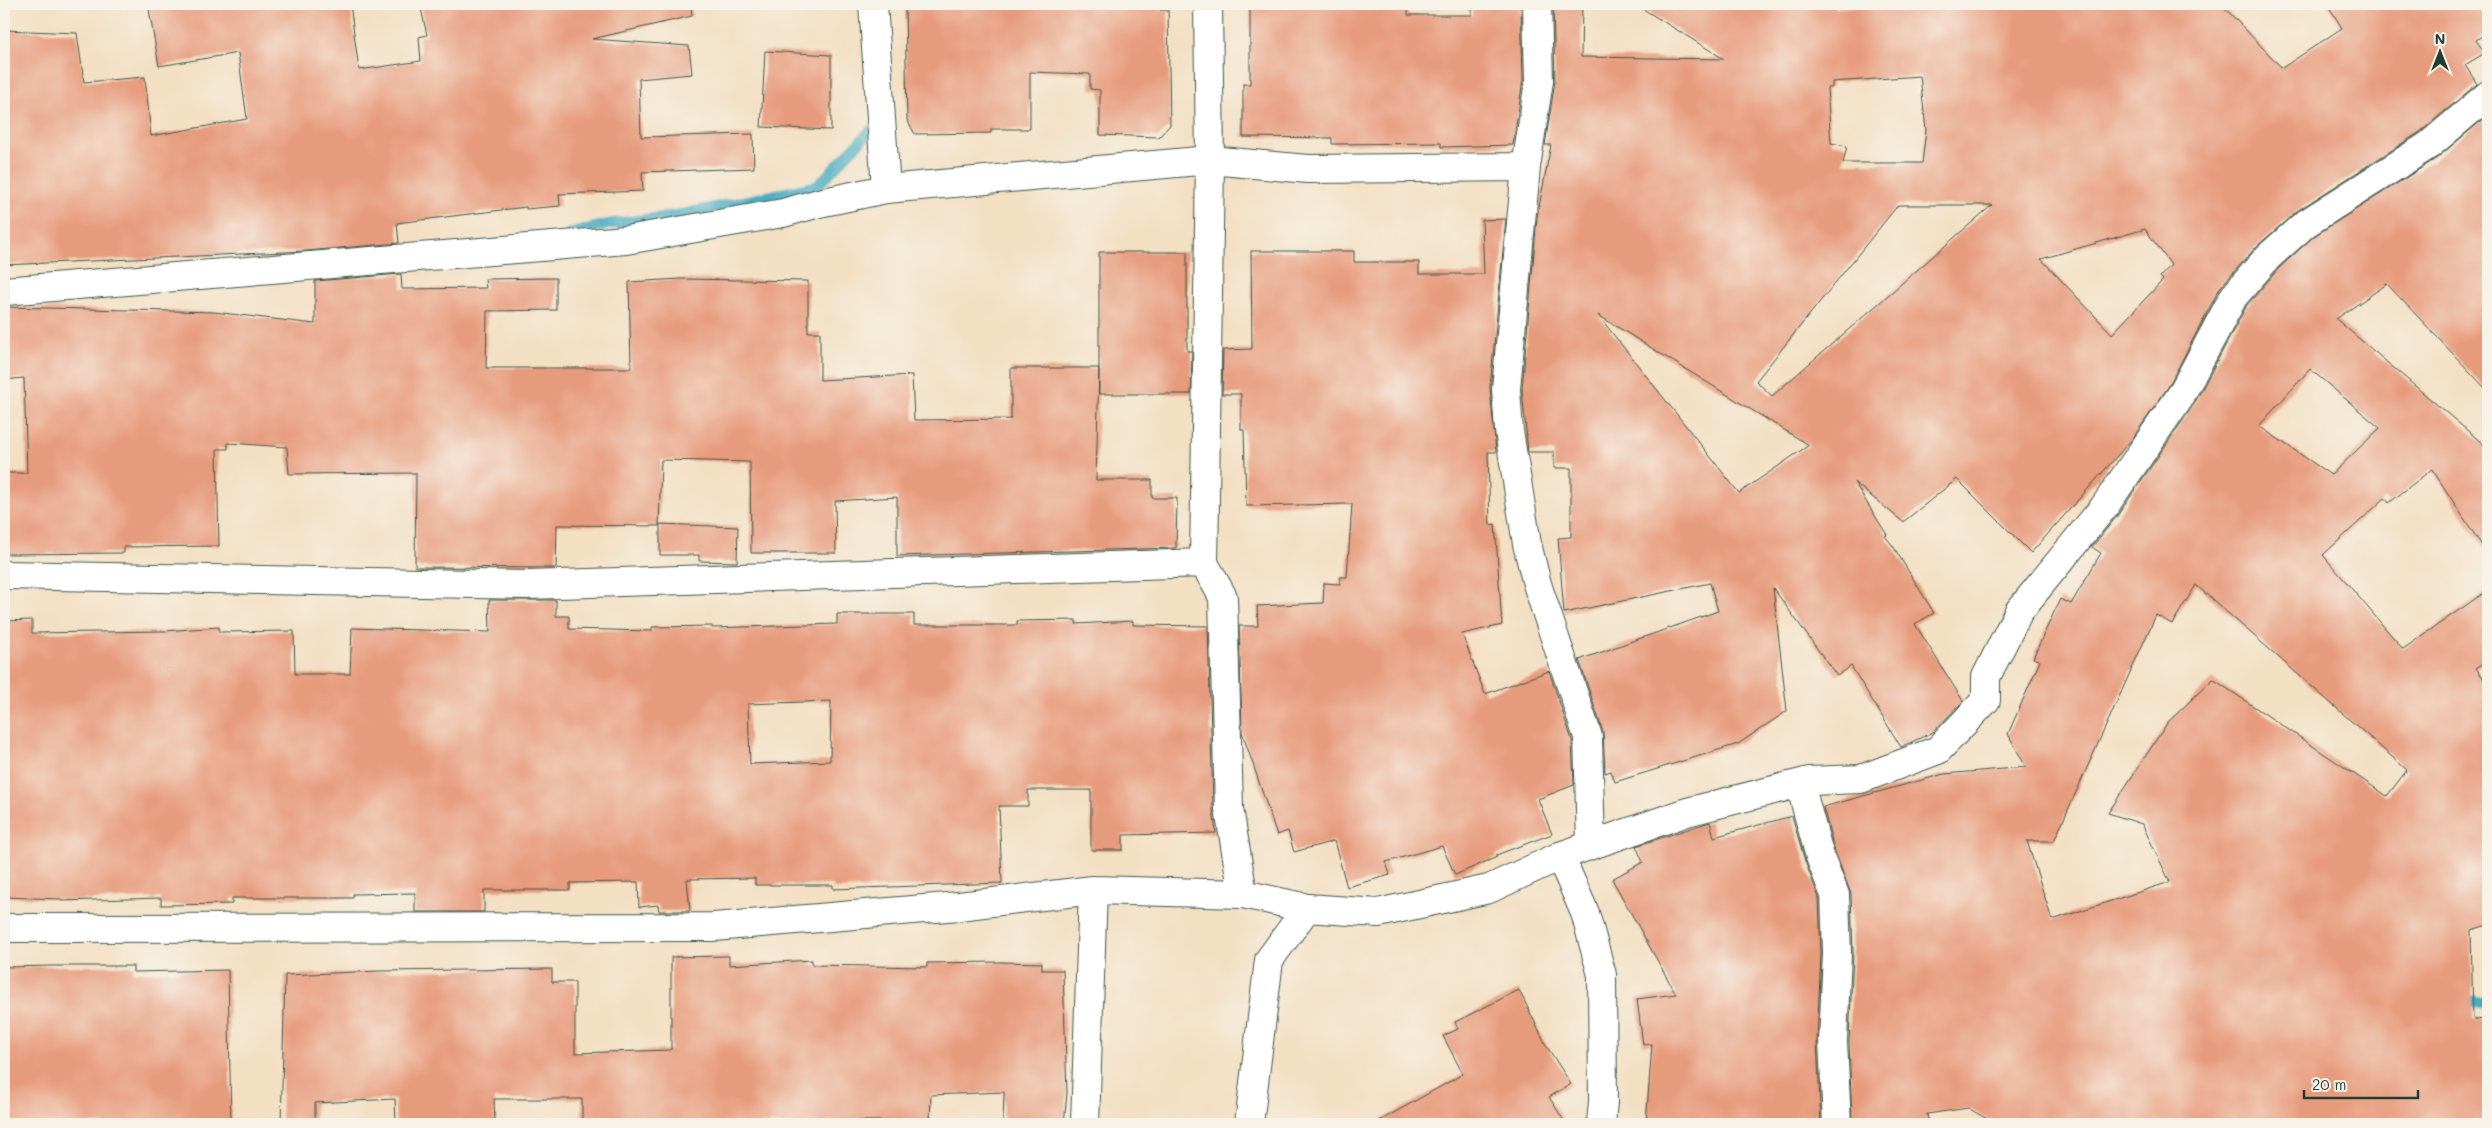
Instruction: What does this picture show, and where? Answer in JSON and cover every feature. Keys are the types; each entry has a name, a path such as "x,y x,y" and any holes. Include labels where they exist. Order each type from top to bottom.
{"street":[{"path":"873,4 886,189"},
{"path":"1208,4 1210,160 1204,564 1223,597 1229,809 1243,894"},
{"path":"1537,4 1539,80 1526,167 1506,389 1509,431 1527,544 1538,584 1588,737 1591,844"},
{"path":"4,928 714,927 959,906 1092,890 1243,894 1307,908 1378,913 1489,889 1560,856 1687,812 1800,784 1860,778 1938,750 1986,700 1986,677 2019,611 2104,507 2181,395 2234,296 2268,257 2306,224 2429,145 2488,95"},
{"path":"4,291 626,240 783,213 819,202 886,189 1210,160 1308,169 1526,167"},
{"path":"4,575 528,585 1204,564"},
{"path":"1800,784 1820,857 1835,896 1837,953 1834,1041 1837,1124"},
{"path":"1560,856 1585,913 1602,975 1603,1101 1601,1124"},
{"path":"1085,1124 1092,890"},
{"path":"1249,1124 1268,960 1307,908"}],"building":[{"path":"148,4 350,4 359,70 421,61 419,37 427,35 420,4 691,4 692,16 592,39 689,46 692,74 639,79 641,137 753,134 754,168 642,172 643,191 559,194 560,206 526,209 526,207 397,223 399,243 306,251 4,265 4,30 77,33 84,82 145,77 151,136 247,119 238,53 159,66"},
{"path":"905,4 1160,4 1160,10 1168,10 1170,125 1159,137 1100,135 1100,90 1090,89 1090,74 1030,72 1030,129 991,129 991,133 915,134 907,120"},
{"path":"1250,4 1408,4 1408,15 1472,15 1472,4 1521,4 1523,80 1513,145 1441,147 1441,143 1332,144 1332,138 1243,137 1243,84 1250,84"},
{"path":"1553,4 1582,4 1581,57 1724,59 1635,4 1834,4 1834,8 1878,4 2221,4 2282,68 2342,28 2327,4 2488,4 2488,32 2476,40 2485,53 2465,65 2477,84 2420,132 2297,211 2256,247 2220,288 2168,387 2133,438 2031,553 1957,479 1903,522 1854,482 1887,535 1885,536 1934,613 1915,624 1963,701 1933,732 1901,747 1851,666 1837,676 1773,588 1787,711 1738,744 1615,782 1611,771 1605,773 1603,732 1579,660 1718,611 1710,583 1564,613 1558,538 1571,537 1571,468 1554,468 1554,452 1528,452 1522,389 1537,217 1551,145 1545,145 1555,81","holes":["1920,76 1926,130 1922,163 1843,163 1847,146 1831,143 1827,88 1832,88 1832,82","1898,205 1992,205 1772,396 1756,381","2145,229 2171,265 2160,277 2163,280 2112,334 2041,259","1598,315 1809,445 1739,493"]},
{"path":"765,51 831,55 831,130 761,127"},
{"path":"2488,115 2488,391 2387,284 2336,319 2488,448 2488,555 2432,469 2389,503 2385,498 2323,555 2403,649 2488,590 2488,660 2476,668 2488,685 2488,925 2471,930 2473,1019 2488,1020 2488,1124 1996,1124 1968,1108 1927,1114 1929,1124 1852,1124 1849,1041 1853,954 1851,894 1835,852 1823,807 1944,774 2026,767 2008,734 2040,661 2033,658 2060,599 2071,604 2101,553 2092,547 2117,516 2194,404 2247,305 2279,268 2314,236 2437,158","holes":["2310,369 2380,428 2331,475 2259,426","2196,585 2407,770 2387,796 2213,679 2168,722 2108,813 2142,824 2170,882 2052,920 2027,841 2054,841 2156,615 2172,624"]},
{"path":"1506,219 1490,388 1496,452 1488,452 1490,525 1495,524 1502,625 1462,634 1485,694 1549,671 1572,740 1574,785 1538,799 1552,834 1496,855 1497,857 1455,875 1442,846 1386,862 1390,875 1347,887 1334,841 1294,852 1288,831 1277,835 1242,732 1239,626 1258,626 1257,606 1323,603 1324,583 1340,584 1340,577 1347,577 1352,504 1246,506 1244,430 1241,430 1241,394 1222,394 1223,350 1252,349 1251,251 1354,251 1354,262 1419,262 1419,274 1484,274 1482,220"},
{"path":"1099,252 1187,252 1187,351 1192,351 1191,394 1099,394"},
{"path":"401,274 402,289 486,288 485,279 556,278 556,310 487,311 486,368 631,368 629,282 680,279 808,281 808,332 820,332 820,380 912,375 914,420 1011,419 1011,368 1099,368 1096,480 1152,480 1152,498 1177,498 1176,548 897,556 897,497 835,501 836,553 751,553 750,462 661,460 659,526 557,525 556,568 415,567 416,473 289,474 287,447 228,443 228,449 217,449 219,546 124,547 124,553 4,554 4,473 27,473 24,378 4,380 4,307 214,312 315,324 315,281"},
{"path":"660,524 738,527 737,562 699,561 699,555 660,555"},
{"path":"489,600 556,600 556,616 569,616 569,629 652,631 652,627 712,626 712,628 837,624 837,614 914,614 914,625 1017,625 1017,621 1076,620 1076,624 1133,621 1133,625 1208,626 1213,810 1216,833 1123,835 1123,850 1091,850 1091,790 1028,790 1028,806 999,806 1002,883 833,889 833,885 755,885 755,878 687,879 690,911 659,911 658,905 639,907 638,882 570,883 570,890 484,890 484,912 415,912 415,893 353,894 353,898 232,898 232,904 161,905 161,898 61,901 61,899 4,897 4,621 32,620 32,633 164,631 219,627 219,632 294,631 295,674 350,674 352,628 490,632","holes":["831,701 830,761 750,764 748,704"]},
{"path":"1792,816 1805,861 1819,898 1821,953 1817,1042 1821,1124 1646,1124 1652,1044 1643,1045 1637,999 1676,994 1612,879 1643,862 1636,846 1710,822 1714,837"},
{"path":"729,956 729,965 812,960 812,965 927,967 927,963 1000,962 1042,963 1042,970 1063,970 1067,1093 1064,1124 1003,1124 1004,1092 931,1095 930,1121 827,1121 827,1124 582,1124 582,1099 494,1099 495,1124 396,1124 395,1099 315,1103 315,1124 281,1124 285,975 379,971 552,969 552,982 575,982 575,1053 671,1050 671,957"},
{"path":"133,966 133,972 228,970 231,1124 4,1124 4,967"},
{"path":"1519,990 1546,1045 1571,1084 1549,1097 1566,1124 1374,1124 1463,1074 1443,1036 1458,1029 1455,1022"}],"waterway":[{"path":"570,233 610,224 674,216 817,186 878,123"},
{"path":"2459,1003 2474,1001 2488,1004"}]}
